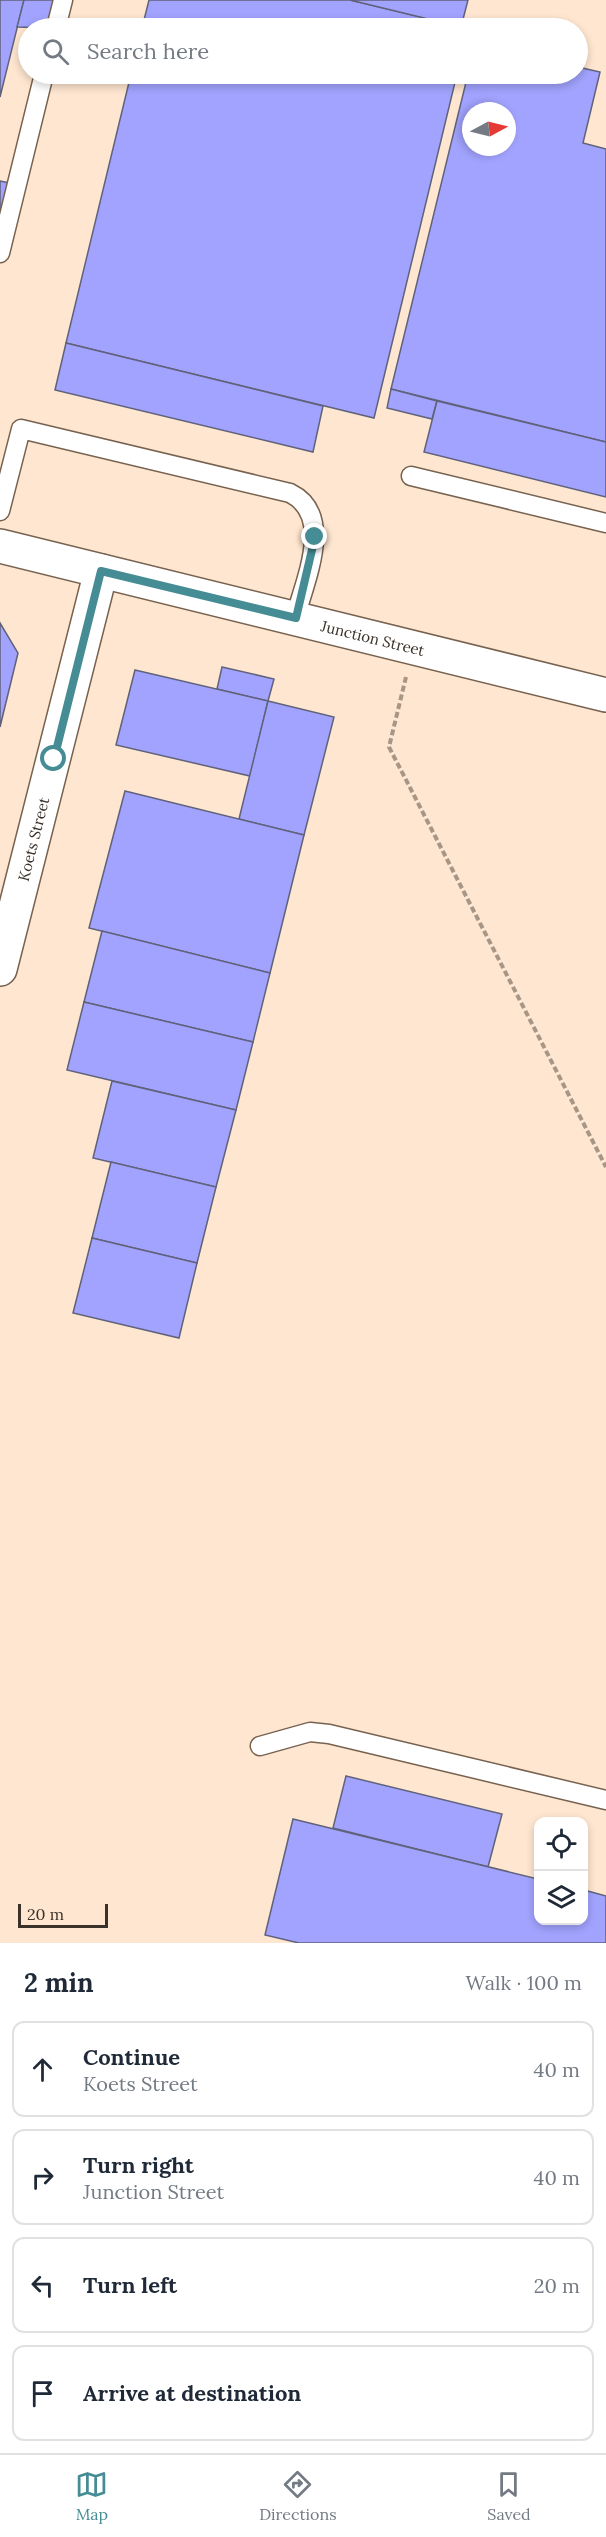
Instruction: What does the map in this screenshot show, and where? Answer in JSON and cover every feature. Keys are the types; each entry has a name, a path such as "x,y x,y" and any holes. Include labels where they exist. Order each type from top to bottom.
{"street":[{"name":"Junction Street","path":"0,546 606,694"},
{"name":"Koets Street","path":"0,969 101,571"}],"lane":[{"path":"58,18 63,0"},
{"path":"0,254 42,84"},
{"path":"0,511 21,429 290,493 300,498 309,508 314,521 315,537 296,618"},
{"path":"411,476 606,523"},
{"path":"260,1746 310,1732 329,1734 606,1800"}],"path":[{"path":"413,647 389,747 606,1167"}],"building":[{"path":"0,0 24,0 18,18 0,97"},
{"path":"24,0 55,0 50,18 19,18"},
{"path":"149,0 350,0 426,18 144,18"},
{"path":"350,0 468,0 463,18 424,18"},
{"path":"588,69 600,72 583,143 606,149 606,442 391,389 466,84 588,84"},
{"path":"129,84 455,84 374,418 66,343"},
{"path":"0,181 10,183 0,223"},
{"path":"66,343 323,406 313,452 55,390"},
{"path":"391,389 437,401 432,419 387,408"},
{"path":"437,401 606,442 606,497 424,452"},
{"path":"0,623 18,653 0,727"},
{"path":"222,667 274,679 268,701 217,689"},
{"path":"135,670 268,701 250,776 116,745"},
{"path":"268,701 334,717 304,835 239,819"},
{"path":"125,791 304,835 270,973 89,928"},
{"path":"102,931 270,973 253,1042 84,1002"},
{"path":"84,1002 253,1042 236,1110 67,1070"},
{"path":"112,1081 236,1110 216,1187 93,1158"},
{"path":"111,1162 216,1187 197,1263 92,1238"},
{"path":"92,1238 197,1263 179,1338 73,1313"},
{"path":"346,1776 502,1814 488,1867 333,1828"},
{"path":"293,1819 534,1878 534,1925 588,1925 588,1891 606,1896 606,1943 299,1943 265,1935"}],"route":[{"path":"54,759 101,571 296,618 315,537"}]}
